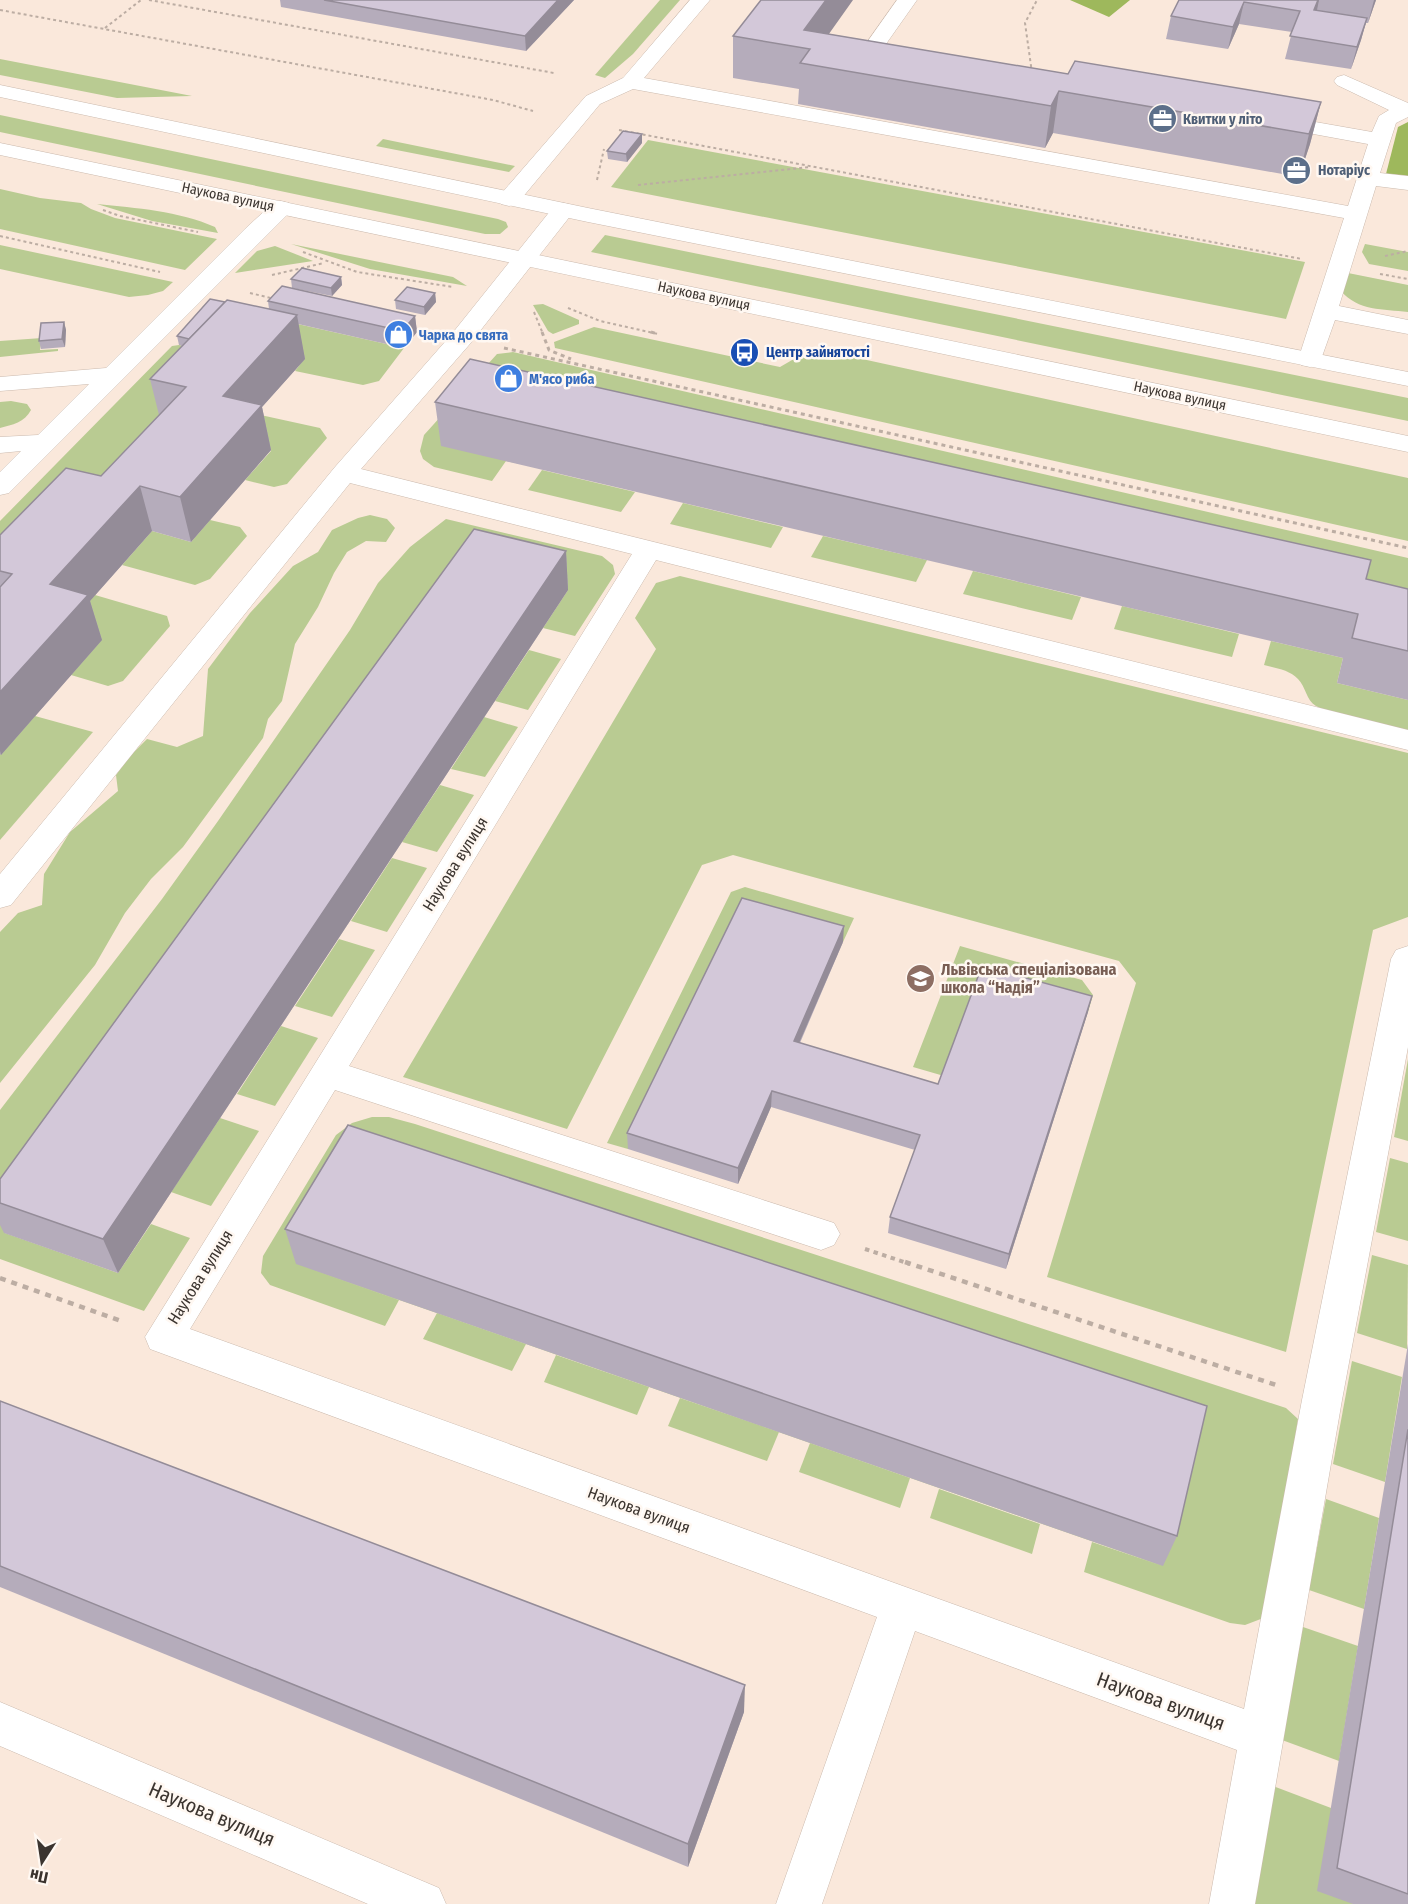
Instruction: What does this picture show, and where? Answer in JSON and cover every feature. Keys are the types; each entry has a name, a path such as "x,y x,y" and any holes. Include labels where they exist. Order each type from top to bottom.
{"main road":[{"path":"509,199 593,99 630,82 700,0"},
{"path":"907,0 873,48 930,58"},
{"path":"1344,81 1407,109"},
{"path":"630,82 1356,214"},
{"path":"0,91 509,199 1408,379"},
{"path":"1310,360 1386,120 1407,109"},
{"path":"1252,116 1380,140"},
{"name":"Наукова вулиця","path":"0,149 1408,444"},
{"path":"1368,178 1408,183"},
{"path":"0,487 281,208"},
{"path":"0,896 344,472 460,340 563,210"},
{"path":"1326,311 1408,327"},
{"path":"0,384 112,375"},
{"path":"0,445 46,442"},
{"path":"344,472 1408,740"},
{"name":"Наукова вулиця","path":"649,549 164,1337 1261,1737"},
{"path":"1232,1904 1322,1400 1408,958"},
{"path":"326,1073 821,1234"},
{"path":"799,1904 902,1606"},
{"name":"Наукова вулиця","path":"0,1724 423,1904"}],"path":[{"path":"104,29 141,0"},
{"path":"149,0 554,73"},
{"path":"1032,77 1025,23 1037,0"},
{"path":"0,10 493,100 539,113"},
{"path":"608,128 1340,266"},
{"path":"596,184 606,139"},
{"path":"629,186 814,167"},
{"path":"0,236 160,272"},
{"path":"324,263 389,278 459,288"},
{"path":"243,292 278,300"},
{"path":"530,303 549,350 577,362"},
{"path":"559,304 600,321 658,334"},
{"path":"497,346 1408,548"},
{"path":"821,1234 1322,1400"},
{"path":"0,1278 164,1337"}],"green space":[{"path":"660,0 680,0 633,54 605,78 595,75"},
{"path":"1070,0 1130,0 1109,17"},
{"path":"0,59 192,96 117,98 0,75"},
{"path":"0,115 498,219 506,222 508,227 500,234 485,234 0,132"},
{"path":"1408,122 1408,177 1386,174 1398,127"},
{"path":"383,139 515,166 509,172 376,146"},
{"path":"648,140 1305,262 1286,319 611,187"},
{"path":"0,189 40,198 81,203 115,218 217,239 185,270 0,229"},
{"path":"97,204 187,217 215,227 218,233 152,221"},
{"path":"605,235 1408,398 1408,421 591,252"},
{"path":"291,244 453,277 467,286 370,269"},
{"path":"1365,244 1408,252 1408,271 1369,264 1362,252"},
{"path":"0,245 173,282 163,291 129,297 0,269"},
{"path":"275,246 313,261 235,273 257,251"},
{"path":"1348,273 1408,285 1408,312 1363,306 1348,298 1341,291"},
{"path":"543,304 579,320 579,324 553,334 548,331 533,305"},
{"path":"271,318 404,348 379,381 363,385 295,371 304,359 0,596 0,521 172,346 179,345 205,350"},
{"path":"594,327 780,367 799,356 832,360 853,357 1408,478 1408,541 555,348 554,342"},
{"path":"42,338 40,350 58,349 58,351 0,357 0,341"},
{"path":"513,352 1408,558 1408,637 506,461 492,481 434,467 423,459 420,451 424,435 497,354"},
{"path":"11,401 27,404 31,410 22,420 0,428 0,402"},
{"path":"256,414 320,428 327,438 287,484 274,487 245,480 271,451"},
{"path":"542,470 635,492 621,512 528,490"},
{"path":"683,503 783,527 771,548 670,524"},
{"path":"370,515 387,519 395,528 386,542 366,541 347,552 318,607 295,644 282,701 268,719 263,738 183,847 151,879 125,913 95,965 0,1083 0,932 18,913 42,905 44,874 70,832 118,791 116,775 147,739 177,747 203,736 208,669 250,613 293,566 318,552 332,530"},
{"path":"446,519 602,556 613,565 615,574 575,636 543,628 568,590 5,1233 118,1273 151,1224 190,1238 144,1311 0,1259 0,1110 162,899 218,821 350,630 378,583 410,547"},
{"path":"210,520 240,527 247,536 210,579 195,585 122,565 152,531 191,542"},
{"path":"823,536 927,560 916,582 811,557"},
{"path":"973,571 1081,597 1072,620 963,594"},
{"path":"680,576 1408,753 1408,917 1373,930 1286,1352 1047,1277 1136,983 1119,961 733,855 702,865 567,1129 403,1077 656,649 635,618 656,583"},
{"path":"95,595 167,616 170,626 123,681 108,686 71,675 64,629"},
{"path":"1122,606 1239,634 1232,657 1114,629"},
{"path":"1271,641 1343,658 1337,683 1408,700 1408,730 1348,717 1316,706 1295,676 1264,665"},
{"path":"529,650 561,659 528,710 495,701"},
{"path":"35,716 93,732 0,840 0,754"},
{"path":"484,717 518,727 485,777 451,769"},
{"path":"440,785 474,795 437,852 402,842"},
{"path":"392,858 427,868 387,932 351,921"},
{"path":"745,887 854,918 843,942 742,914 628,1149 607,1143 731,892"},
{"path":"339,939 375,950 332,1017 295,1006"},
{"path":"960,946 1082,980 1093,995 1088,1012 979,982 944,1076 913,1067"},
{"path":"281,1026 318,1038 275,1106 237,1094"},
{"path":"1408,1059 1408,1141 1394,1137"},
{"path":"372,1117 389,1117 415,1124 1286,1408 1298,1419 1266,1617 1245,1625 1230,1623 1084,1572 1092,1542 1163,1566 296,1264 399,1300 385,1326 270,1285 261,1273 263,1256 336,1135 352,1123"},
{"path":"220,1118 259,1131 211,1206 171,1192"},
{"path":"1390,1158 1408,1163 1408,1241 1376,1232"},
{"path":"1372,1255 1408,1265 1407,1349 1357,1333"},
{"path":"437,1313 526,1344 512,1371 423,1339"},
{"path":"556,1355 649,1387 637,1415 544,1382"},
{"path":"1352,1361 1402,1377 1385,1482 1333,1464"},
{"path":"680,1398 779,1432 767,1461 668,1426"},
{"path":"810,1443 910,1478 900,1508 799,1472"},
{"path":"939,1489 1040,1524 1032,1554 930,1518"},
{"path":"1326,1499 1379,1518 1364,1609 1309,1590"},
{"path":"1303,1627 1358,1646 1339,1761 1282,1740"},
{"path":"1273,1786 1331,1808 1353,1904 1252,1904"}],"building":[{"path":"324,0 558,0 525,36"},
{"path":"761,0 826,0 804,30 1068,74 1075,61 1321,102 1309,134 1059,91 1051,106 800,63 810,49 733,36"},
{"path":"1179,0 1318,0 1314,10 1367,18 1357,47 1290,36 1300,11 1244,2 1233,27 1171,16"},
{"path":"623,131 642,134 626,154 607,151"},
{"path":"302,268 341,277 331,288 291,279"},
{"path":"282,286 415,316 402,331 268,301"},
{"path":"407,287 435,293 424,307 395,300"},
{"path":"210,299 225,302 189,339 177,336"},
{"path":"227,300 297,315 223,396 262,405 180,497 140,486 50,584 88,595 0,692 0,587 12,574 0,571 0,535 66,468 101,476 186,387 150,379"},
{"path":"64,322 62,339 39,341 41,323"},
{"path":"470,359 1371,560 1366,579 1408,589 1408,651 1352,638 1358,614 435,402"},
{"path":"474,529 566,551 103,1239 0,1203 0,1179"},
{"path":"742,898 844,926 794,1041 938,1084 982,966 1092,996 1009,1254 890,1217 920,1135 772,1091 738,1168 627,1133"},
{"path":"348,1125 1207,1406 1177,1536 285,1229"},
{"path":"0,1401 745,1685 688,1844 0,1566"},
{"path":"1408,1429 1408,1894 1337,1868"}],"place":[{"name":"Квитки у літо","path":"1162,119"},
{"name":"Нотаріус","path":"1297,170"},
{"name":"Чарка до свята","path":"398,335"},
{"name":"Центр зайнятості","path":"745,352"},
{"name":"М'ясо риба","path":"508,379"},
{"name":"Львівська спеціалізована школа “Надія”","path":"920,978"}]}
